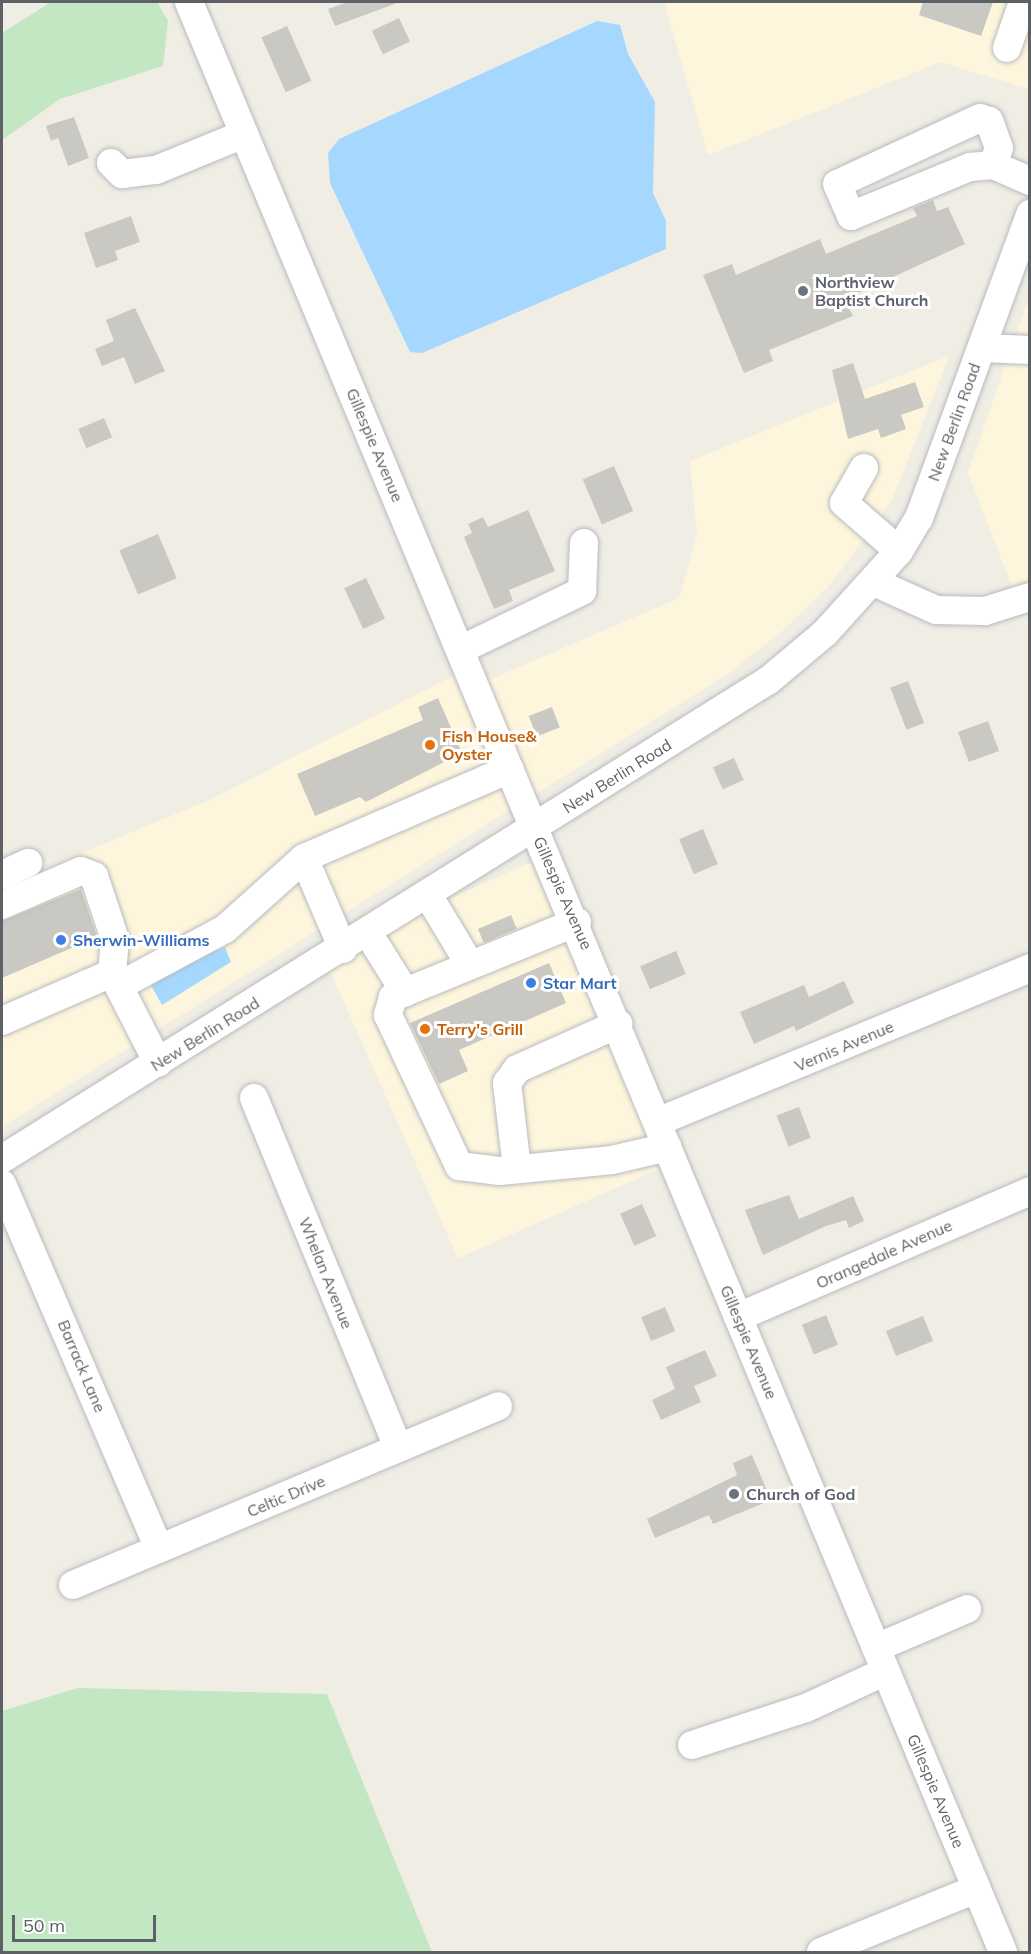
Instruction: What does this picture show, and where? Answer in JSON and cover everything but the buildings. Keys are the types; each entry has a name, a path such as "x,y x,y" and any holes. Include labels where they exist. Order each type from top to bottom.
{"street":[{"path":"1007,48 1023,2"},
{"name":"Gillespie Avenue","path":"196,4 244,134 510,769 577,922 662,1135 1003,1953"},
{"path":"993,165 999,148 989,121 980,118 837,184 851,216 960,170 993,165 1029,181"},
{"path":"111,163 122,174 156,170 244,134"},
{"name":"New Berlin Road","path":"2,1159 343,949 769,680 874,582 899,551 919,518 982,348 1018,277 1029,214"},
{"path":"982,348 1029,350"},
{"path":"864,468 844,503 899,551"},
{"path":"460,650 582,591 584,543"},
{"path":"874,582 936,610 985,611 1029,597"},
{"path":"2,1021 115,979 225,929 304,858 510,769"},
{"path":"304,858 343,949"},
{"path":"2,875 28,863"},
{"path":"2,905 81,871 94,876 115,939 115,979 158,1063"},
{"path":"429,895 470,965"},
{"path":"368,933 405,992 577,922"},
{"name":"Vernis Avenue","path":"405,992 388,1004 388,1015 450,1154 459,1166 474,1170 517,1169 612,1160 1029,968"},
{"path":"517,1169 507,1083 517,1070 618,1024"},
{"name":"Whelan Avenue","path":"254,1098 398,1448"},
{"name":"Barrack Lane","path":"2,1184 159,1549"},
{"name":"Orangedale Avenue","path":"738,1317 1029,1191"},
{"name":"Celtic Drive","path":"73,1585 498,1406"},
{"path":"692,1745 806,1708 967,1609"},
{"path":"828,1951 976,1889"}],"shaded area":[{"path":"664,2 1029,2 1029,89 941,62 708,155"},
{"path":"1029,298 1029,583 1013,589 968,473"},
{"path":"949,356 891,502 830,585 781,632 726,675 2,1127 2,886 207,801 481,662 489,680 679,598 697,535 690,461"},
{"path":"534,861 669,1164 458,1258 323,955"}],"green space":[{"path":"51,2 157,2 168,21 163,66 60,99 2,140 2,33"},
{"path":"78,1688 327,1694 432,1952 2,1952 2,1711"}],"water":[{"path":"597,21 620,25 628,54 655,102 653,193 666,221 666,249 422,353 410,352 330,183 328,153 339,139"},
{"path":"225,947 231,962 162,1005 148,980"}],"place":[{"name":"Northview Baptist Church","path":"803,291"},
{"name":"Fish House& Oyster","path":"430,745"},
{"name":"Sherwin-Williams","path":"61,940"},
{"name":"Star Mart","path":"531,983"},
{"name":"Terry's Grill","path":"425,1029"},
{"name":"Church of God","path":"734,1494"}]}
